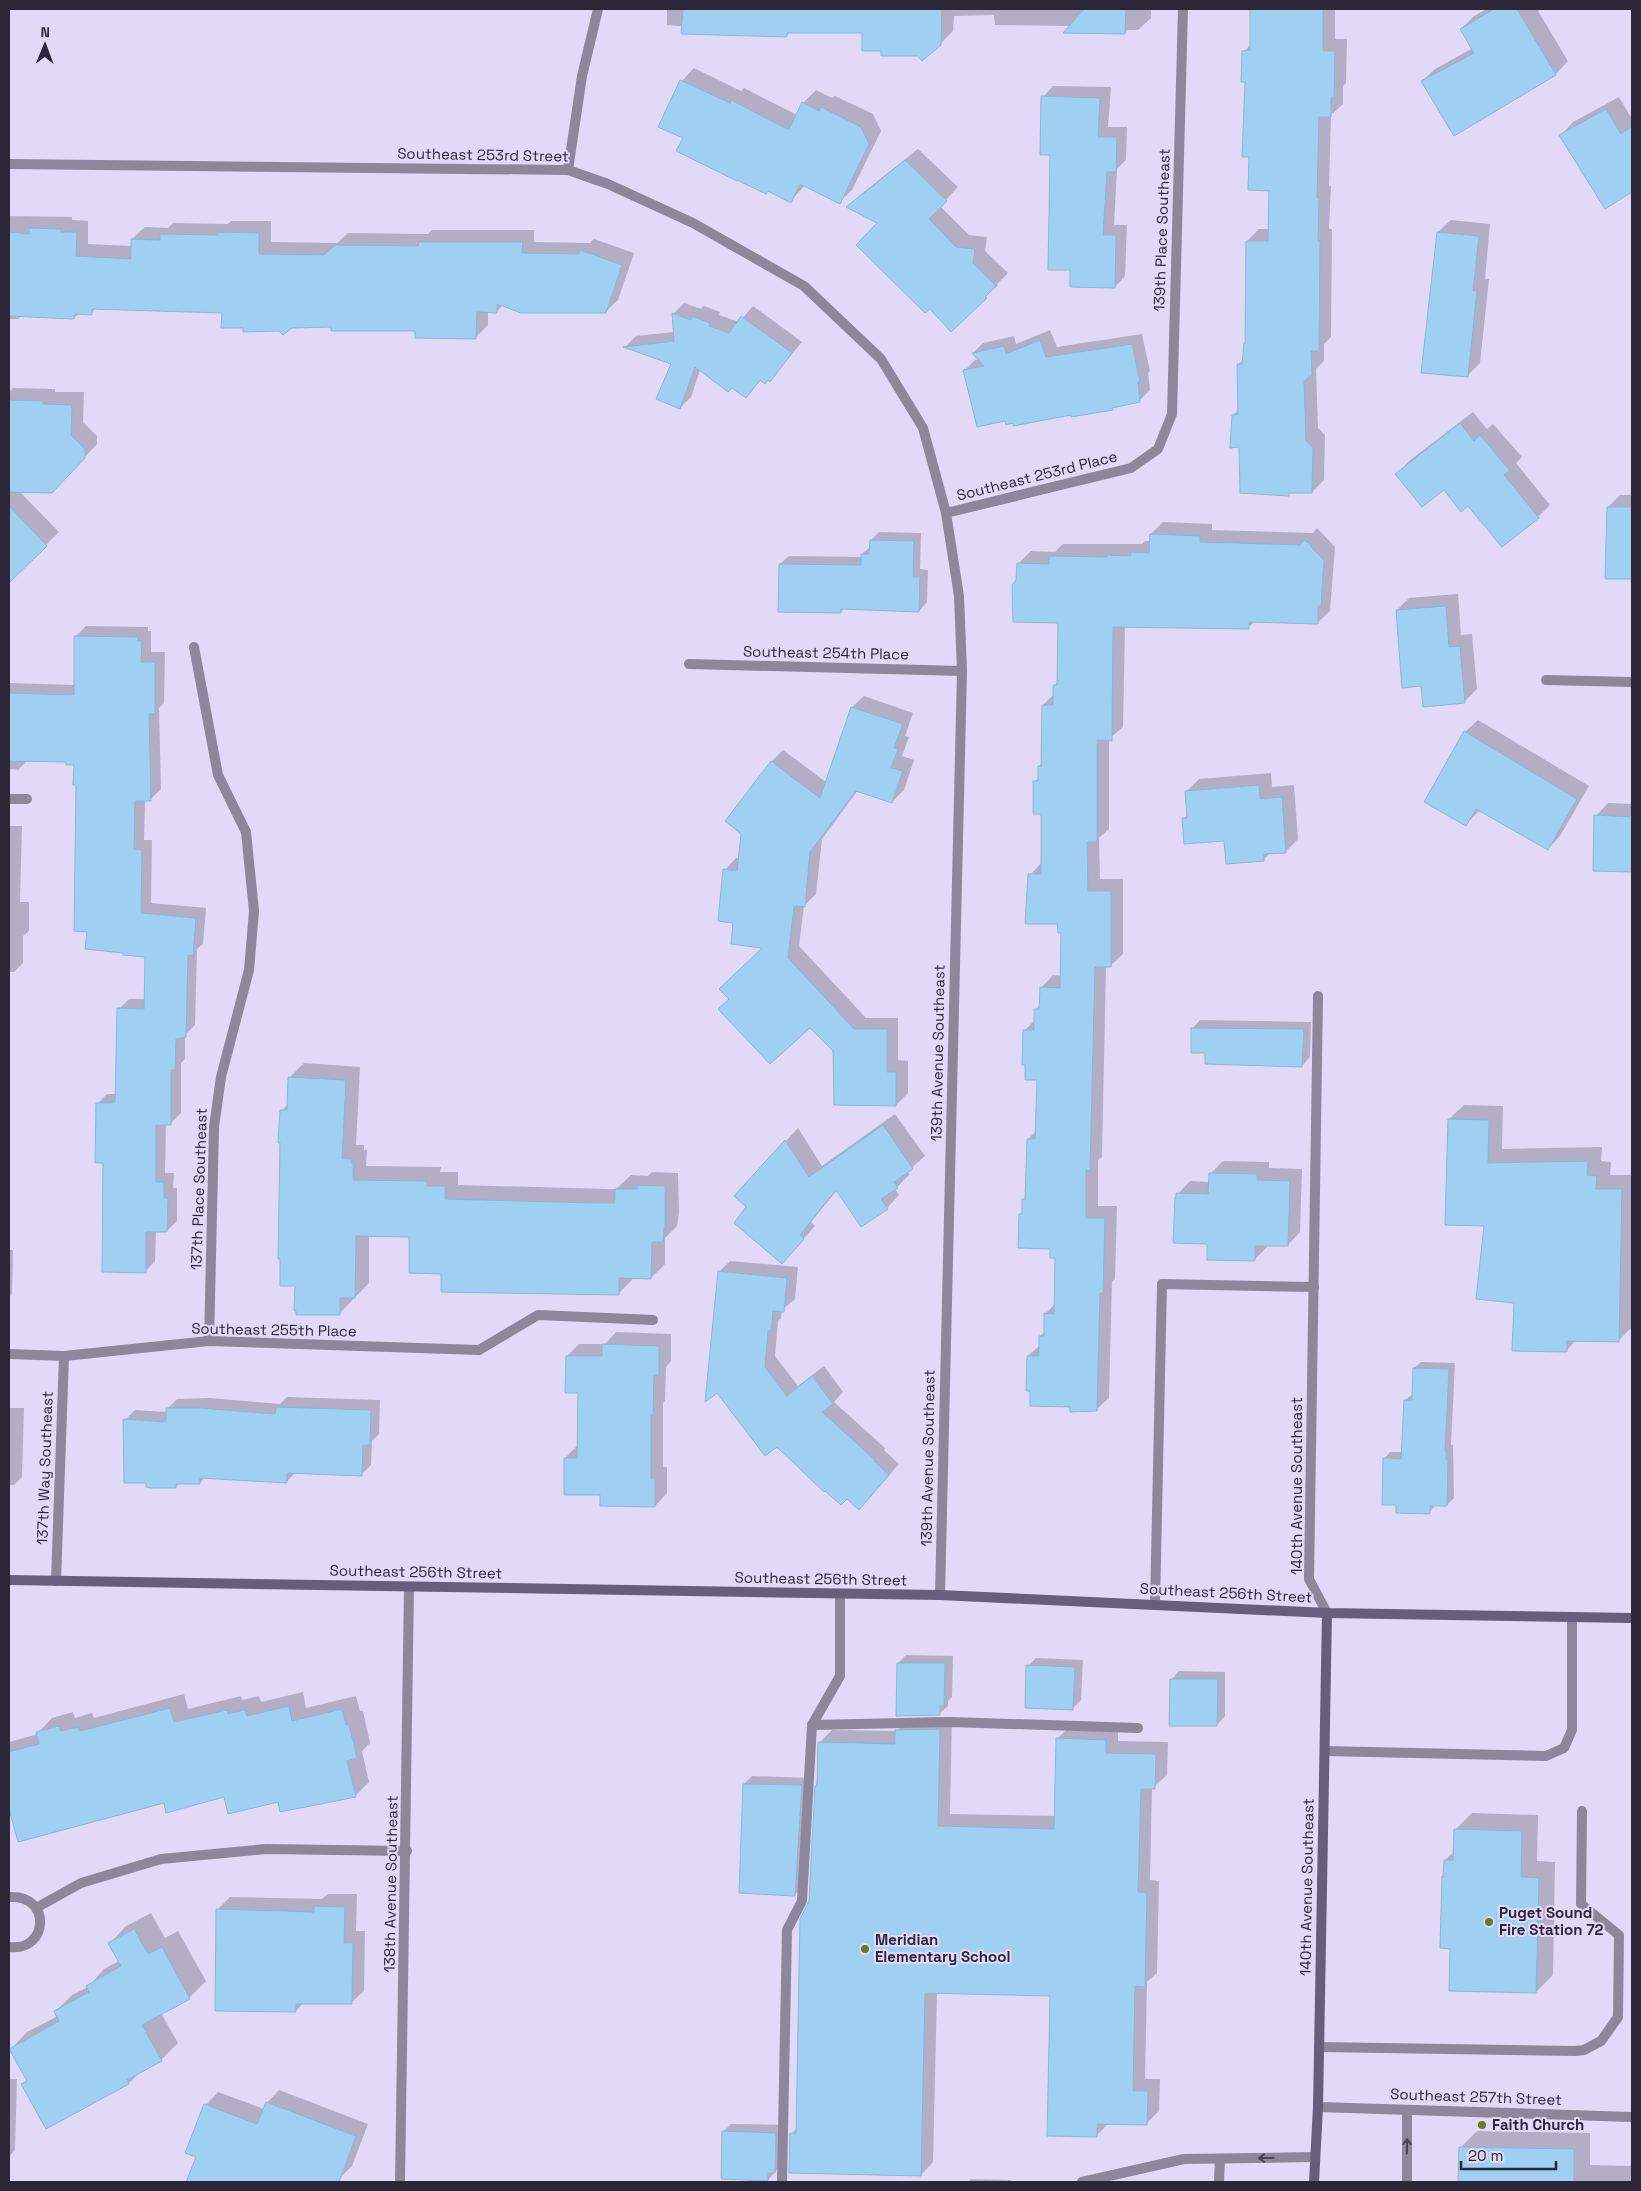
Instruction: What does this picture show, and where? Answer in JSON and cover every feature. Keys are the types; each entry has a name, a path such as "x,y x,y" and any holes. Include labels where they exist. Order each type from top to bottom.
{"main road":[{"name":"Southeast 256th Street","path":"9,1580 940,1595 1327,1613 1632,1618"},
{"name":"140th Avenue Southeast","path":"1314,2182 1320,2047 1327,1613"}],"street":[{"path":"568,170 582,76 598,9"},
{"name":"139th Place Southeast","path":"1158,449 1172,414 1183,9"},
{"name":"Southeast 253rd Street","path":"9,164 568,170 608,184 694,222 804,286 881,360 923,428 946,513"},
{"name":"Southeast 253rd Place","path":"946,513 1131,468 1158,449"},
{"name":"139th Avenue Southeast","path":"940,1595 962,671 959,596 946,513"},
{"name":"137th Place Southeast","path":"194,647 218,775 246,832 254,911 249,970 221,1077 214,1127 209,1341"},
{"name":"Southeast 254th Place","path":"689,664 962,671"},
{"path":"1546,680 1632,682"},
{"path":"9,799 27,800"},
{"name":"140th Avenue Southeast","path":"1318,996 1309,1579 1327,1613"},
{"path":"1155,1605 1162,1284 1314,1287"},
{"name":"Southeast 255th Place","path":"9,1354 64,1356 209,1341 479,1350 538,1314 653,1320"},
{"name":"137th Way Southeast","path":"56,1581 64,1356"},
{"name":"138th Avenue Southeast","path":"400,2182 407,1851 409,1586"},
{"path":"782,2182 787,1930 802,1901 812,1725 840,1676 840,1594"},
{"path":"1325,1752 1546,1756 1564,1748 1572,1730 1572,1617"},
{"path":"812,1725 950,1722 1138,1728"},
{"path":"1320,2047 1575,2051 1584,2050 1601,2041 1618,2017 1619,1935 1582,1904 1582,1812"},
{"path":"36,1908 81,1883 161,1858 266,1849 407,1851"},
{"path":"9,1897 19,1897 29,1901 36,1908 40,1917 40,1927 37,1936 30,1943 20,1948 9,1947"},
{"name":"Southeast 257th Street","path":"1318,2107 1632,2117"},
{"path":"1407,2110 1407,2182"},
{"path":"1082,2182 1184,2159 1315,2157"},
{"path":"1219,2182 1220,2159"}],"building":[{"path":"683,9 942,9 941,45 922,61 918,56 881,56 881,51 862,51 862,33 787,33 787,37 681,34"},
{"path":"1084,9 1126,9 1125,34 1063,33"},
{"path":"1250,9 1323,9 1323,51 1335,51 1334,97 1331,97 1331,117 1319,117 1317,198 1319,198 1318,241 1320,241 1319,351 1311,351 1312,375 1304,381 1306,441 1313,448 1312,493 1289,493 1289,496 1240,493 1239,447 1230,448 1232,415 1238,415 1237,364 1242,364 1245,343 1246,241 1268,241 1269,191 1248,190 1249,157 1242,157 1245,82 1241,82 1242,51 1250,50"},
{"path":"1494,9 1517,9 1556,75 1454,136 1421,81 1474,53 1460,29"},
{"path":"680,80 730,103 731,100 789,130 802,102 819,111 821,107 861,127 869,144 840,204 800,184 791,203 768,191 766,194 737,181 676,151 683,138 658,127"},
{"path":"1041,96 1100,98 1098,137 1117,137 1116,172 1107,172 1103,235 1116,235 1115,288 1070,287 1070,270 1048,270 1050,155 1040,155"},
{"path":"1606,109 1621,134 1632,126 1632,192 1605,209 1559,135"},
{"path":"905,160 947,201 929,219 956,247 975,249 973,263 996,286 985,297 987,298 951,332 930,309 925,313 856,245 877,223 846,207"},
{"path":"29,228 61,229 61,232 77,232 76,256 131,259 131,239 160,240 160,234 218,235 218,232 259,233 259,254 324,255 335,245 418,246 419,242 523,242 522,253 579,254 580,250 622,265 606,313 521,313 497,304 497,313 477,312 476,339 415,338 415,331 331,331 331,327 292,328 283,335 279,331 243,332 243,328 221,328 222,313 92,309 92,315 75,314 74,319 9,316 9,232 29,234"},
{"path":"1437,232 1479,236 1473,291 1477,291 1468,377 1421,373"},
{"path":"672,313 691,320 692,316 710,323 709,326 729,333 741,316 792,353 770,382 768,380 765,384 760,380 746,398 732,388 728,392 695,367 680,409 656,399 671,364 623,347 674,341"},
{"path":"1040,340 1046,357 1132,344 1140,382 1138,382 1140,402 1112,408 1113,410 1071,417 1071,415 1013,426 1013,423 1006,425 1005,421 977,427 963,370 984,366 972,353 1004,346 1006,354"},
{"path":"9,400 43,401 43,404 72,405 71,435 85,449 85,458 52,493 9,492"},
{"path":"1460,423 1474,441 1480,435 1510,471 1504,475 1539,518 1502,547 1468,506 1461,512 1444,490 1422,507 1395,474"},
{"path":"9,506 47,546 9,583"},
{"path":"1607,507 1632,507 1632,579 1605,579"},
{"path":"1150,534 1200,536 1200,542 1300,545 1304,540 1324,560 1321,606 1318,606 1318,624 1249,622 1249,629 1113,627 1112,741 1097,740 1097,842 1087,842 1088,891 1111,891 1111,967 1095,967 1090,1170 1086,1170 1086,1218 1105,1218 1103,1293 1100,1293 1097,1411 1070,1412 1070,1407 1030,1406 1030,1391 1026,1391 1027,1356 1039,1356 1039,1336 1044,1336 1044,1313 1054,1314 1055,1258 1050,1258 1050,1249 1018,1248 1019,1214 1022,1214 1022,1199 1025,1199 1027,1139 1035,1139 1037,1080 1025,1080 1025,1065 1022,1065 1023,1030 1034,1030 1034,1009 1039,1009 1040,987 1060,988 1061,933 1058,933 1057,924 1025,924 1028,874 1041,874 1041,814 1033,814 1033,781 1038,781 1038,766 1041,766 1042,705 1053,705 1053,685 1057,685 1058,623 1013,622 1012,585 1016,580 1017,563 1049,564 1049,556 1107,557 1107,555 1131,556 1131,552 1149,553"},
{"path":"870,540 914,541 913,577 920,577 919,612 841,609 841,613 778,612 779,564 861,565 861,554 869,554"},
{"path":"1446,606 1449,647 1460,646 1465,703 1423,707 1421,686 1402,688 1396,610"},
{"path":"74,636 138,637 138,641 142,641 141,662 155,662 155,714 149,714 151,801 135,801 134,849 142,850 141,913 196,918 193,956 188,955 186,1037 176,1039 175,1070 171,1070 171,1125 156,1125 156,1182 164,1182 164,1198 168,1198 167,1232 146,1232 146,1273 102,1272 103,1163 95,1163 96,1103 115,1103 117,1008 144,1009 145,957 85,949 87,932 74,931 76,785 73,785 74,765 66,765 66,762 9,761 9,693 74,695"},
{"path":"851,707 903,724 894,748 898,749 891,768 903,771 892,803 856,791 810,852 805,907 794,906 788,958 854,1029 887,1029 887,1072 896,1072 896,1106 834,1105 833,1051 810,1028 770,1064 718,1009 729,999 719,989 762,948 731,944 733,923 718,921 723,869 737,871 741,834 725,821 771,761 820,798"},
{"path":"1464,731 1577,799 1548,850 1476,809 1466,826 1424,802"},
{"path":"1259,785 1260,799 1282,797 1286,853 1264,854 1264,861 1226,864 1224,841 1184,844 1182,818 1187,818 1185,791"},
{"path":"1594,815 1632,817 1632,872 1593,871"},
{"path":"1191,1028 1304,1029 1302,1067 1205,1064 1205,1053 1191,1053"},
{"path":"288,1077 346,1080 342,1159 351,1159 351,1163 353,1163 353,1180 427,1181 427,1186 445,1186 445,1199 594,1203 615,1203 615,1189 637,1189 637,1185 665,1186 665,1229 663,1242 652,1242 651,1279 619,1278 619,1295 441,1292 441,1274 409,1273 409,1237 356,1236 355,1298 340,1298 340,1315 296,1315 296,1311 294,1311 295,1286 280,1286 280,1259 278,1259 280,1143 278,1143 280,1110 287,1110"},
{"path":"1448,1119 1489,1120 1488,1163 1588,1161 1587,1175 1597,1176 1596,1189 1622,1189 1619,1342 1567,1341 1567,1352 1512,1351 1514,1303 1476,1299 1484,1226 1445,1225"},
{"path":"883,1125 913,1169 894,1182 898,1188 881,1199 888,1209 861,1227 836,1190 800,1235 804,1239 782,1264 734,1223 746,1207 734,1196 785,1140 809,1177"},
{"path":"1209,1173 1257,1174 1257,1180 1290,1181 1288,1246 1255,1246 1255,1261 1207,1260 1207,1244 1173,1243 1176,1193 1208,1194"},
{"path":"718,1271 787,1278 784,1312 773,1311 771,1331 768,1331 765,1367 787,1396 812,1376 833,1404 822,1412 889,1475 859,1510 847,1499 841,1505 824,1492 777,1447 765,1456 717,1393 705,1402"},
{"path":"602,1344 659,1346 659,1375 654,1375 653,1415 651,1415 651,1479 655,1479 655,1507 600,1506 600,1495 564,1495 564,1458 577,1458 578,1393 565,1393 566,1356 602,1356"},
{"path":"1413,1368 1449,1369 1445,1451 1447,1451 1446,1459 1448,1459 1447,1506 1430,1506 1430,1514 1396,1513 1396,1505 1382,1505 1383,1458 1401,1459 1404,1400 1412,1400"},
{"path":"276,1407 371,1410 370,1445 363,1445 362,1476 287,1473 287,1483 200,1478 200,1484 176,1484 176,1488 152,1488 146,1487 146,1483 124,1483 123,1419 166,1422 166,1408 200,1408 275,1414"},
{"path":"897,1663 945,1663 944,1706 940,1706 940,1715 896,1716"},
{"path":"1026,1665 1075,1667 1073,1710 1025,1708"},
{"path":"1170,1679 1218,1679 1217,1726 1169,1726"},
{"path":"289,1706 292,1721 342,1709 346,1725 349,1724 357,1758 347,1761 356,1797 280,1812 278,1802 228,1814 224,1797 166,1813 164,1803 18,1842 9,1809 9,1752 39,1744 36,1732 59,1726 61,1731 78,1727 80,1731 170,1708 174,1722 227,1710 228,1714 245,1710 247,1716"},
{"path":"940,1729 938,1826 1054,1829 1056,1738 1106,1740 1106,1753 1156,1754 1155,1789 1141,1789 1138,1892 1147,1893 1145,1987 1135,1986 1133,2091 1148,2091 1147,2125 1097,2124 1097,2137 1047,2136 1050,1996 925,1993 921,2176 789,2173 790,2133 796,2134 800,1919 809,1901 818,1742 895,1744 895,1730"},
{"path":"743,1784 802,1785 795,1896 739,1893"},
{"name":"Puget Sound Fire Station 72","path":"1454,1829 1522,1831 1521,1877 1539,1878 1536,1993 1449,1991 1450,1949 1440,1948 1442,1876 1444,1860 1453,1860"},
{"path":"314,1906 345,1907 344,1943 353,1943 352,2004 296,2004 296,2012 215,2011 216,1909 314,1912"},
{"path":"134,1929 148,1954 162,1947 190,1999 142,2025 162,2061 127,2080 129,2084 46,2129 21,2084 27,2081 9,2049 59,2021 54,2011 89,1992 86,1986 121,1966 108,1943"},
{"path":"266,2102 356,2136 339,2182 186,2182 196,2157 185,2153 204,2104 257,2124"},
{"path":"722,2131 776,2133 775,2173 768,2173 768,2181 721,2179"},
{"path":"1459,2147 1574,2149 1574,2182 1458,2182"}],"place":[{"name":"Puget Sound Fire Station 72","path":"1489,1922"},
{"name":"Meridian Elementary School","path":"865,1949"},
{"name":"Faith Church","path":"1482,2125"}]}
